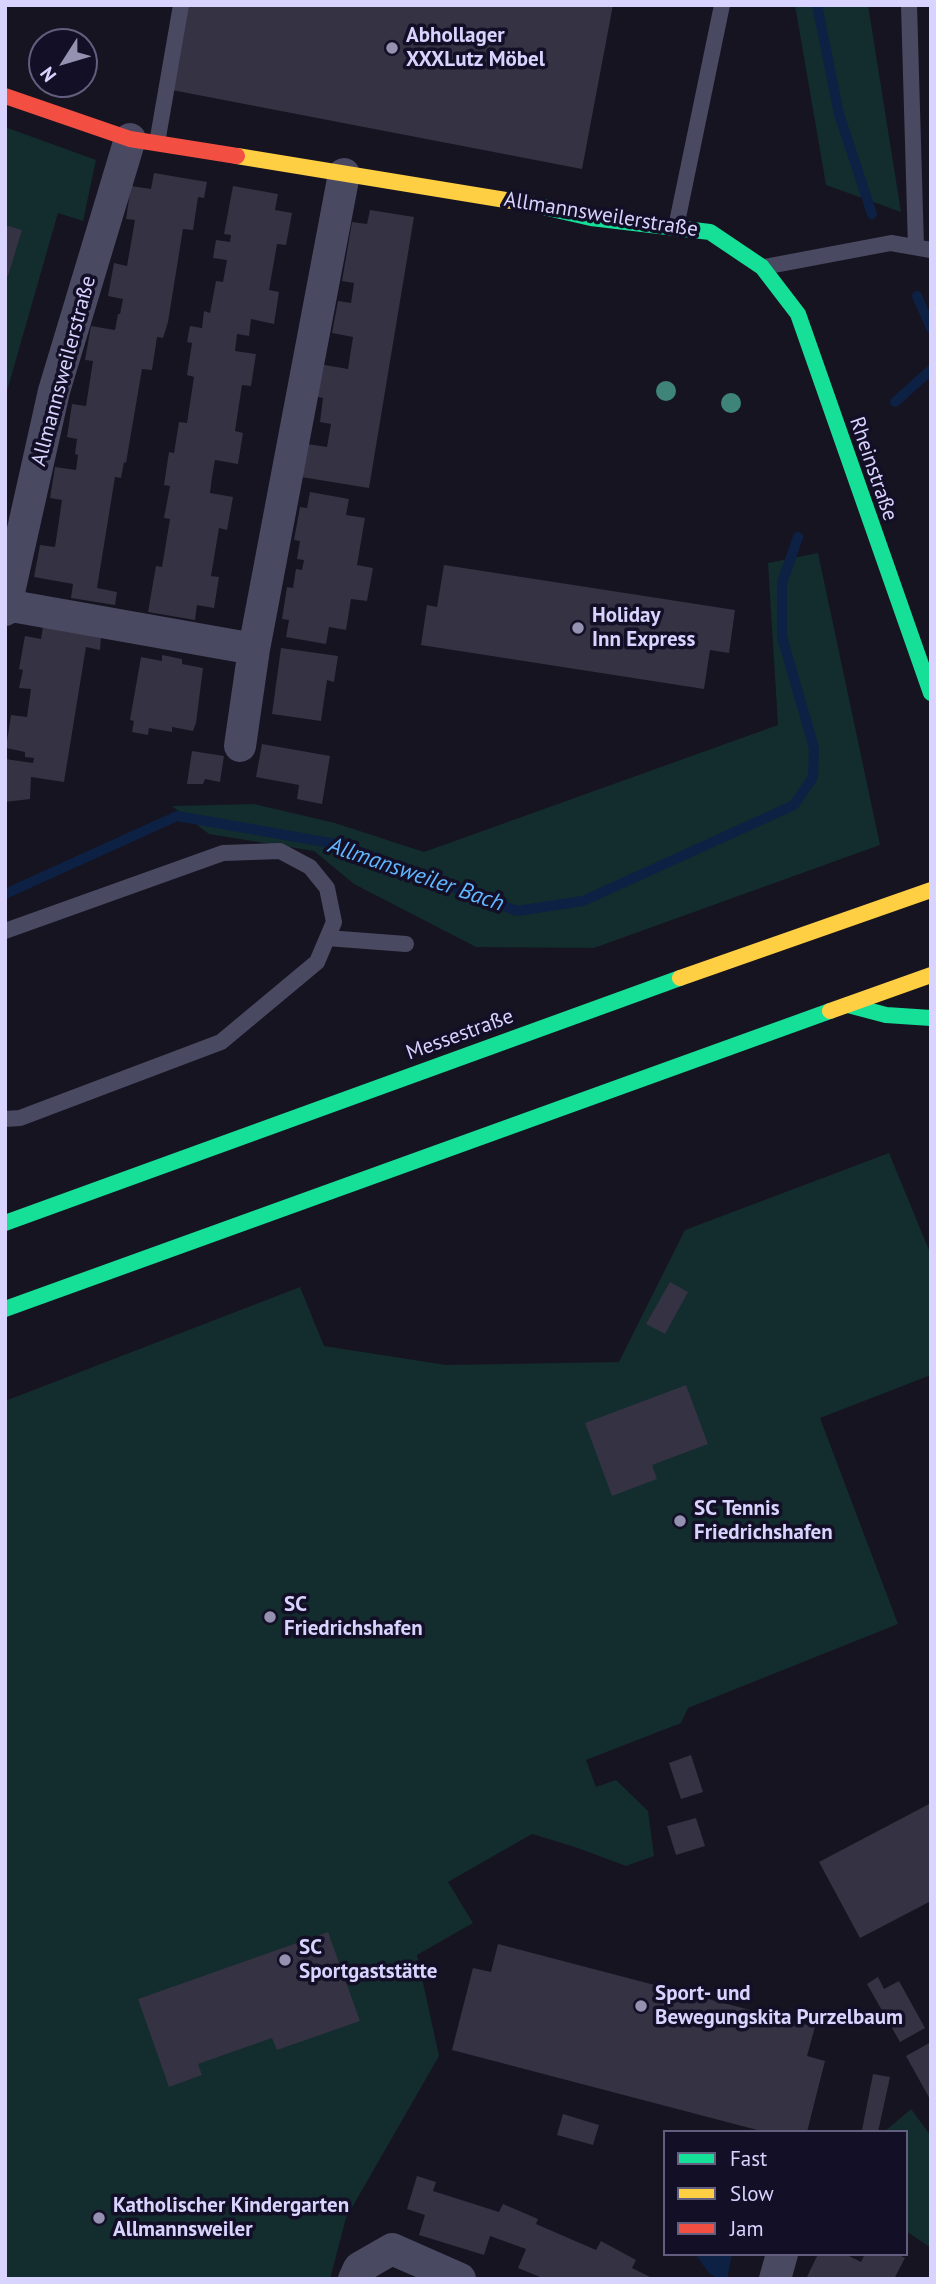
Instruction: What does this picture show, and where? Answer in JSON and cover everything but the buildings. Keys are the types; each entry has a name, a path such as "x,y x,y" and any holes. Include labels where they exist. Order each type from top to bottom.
{"street":[{"name":"Allmannsweilerstraße","path":"5,96 144,141 524,202 591,218 709,232 762,267"},
{"name":"Allmannsweilerstraße","path":"144,141 54,391 6,608 254,649"},
{"path":"240,746 254,649 344,174"},
{"name":"Rheinstraße","path":"762,267 798,314 864,510 931,693"},
{"name":"Messestraße","path":"5,1223 567,1018 931,890"},
{"path":"5,1309 931,975"},
{"path":"848,1005 886,1015 931,1018"},
{"path":"354,2279 359,2268 392,2249 460,2279"},
{"path":"775,2279 781,2256"}],"lane":[{"path":"144,141 181,5"},
{"path":"676,227 722,5"},
{"path":"762,267 891,243 923,248 909,5"},
{"path":"5,931 223,853 280,851 310,867 327,888 334,922 317,962 221,1042 19,1118 5,1119"},
{"path":"327,938 406,944"}],"green space":[{"path":"795,5 868,5 901,212 826,185"},
{"path":"5,127 96,160 83,221 58,213 5,398"},
{"path":"818,553 880,845 594,948 476,947 354,884 314,851 209,834 172,806 254,804 335,823 424,852 778,725 768,563"},
{"path":"889,1153 931,1255 931,1375 820,1418 898,1624 688,1708 681,1723 586,1760 596,1787 616,1780 648,1811 654,1856 626,1866 532,1834 448,1882 473,1923 417,1955 439,2056 346,2218 330,2279 5,2279 5,1401 300,1287 324,1346 446,1365 619,1362 685,1230"},
{"path":"911,2109 931,2136 931,2248 908,2232 908,2130 886,2130"}],"water":[{"path":"696,2256 732,2256 727,2279 719,2279 709,2273"}],"waterway":[{"name":"Allmansweiler Bach","path":"817,5 839,114 872,214"},
{"name":"Allmansweiler Bach","path":"917,296 931,328"},
{"name":"Allmansweiler Bach","path":"895,402 931,370"},
{"name":"Allmansweiler Bach","path":"5,894 177,816 342,845 517,911 583,901 794,805 813,777 814,748 782,637 782,583 798,537"}],"traffic: fast":[{"path":"530,204 591,218 710,232 762,267 798,314 931,693"},
{"path":"5,1223 680,978"},
{"path":"848,1005 886,1015 931,1018"},
{"path":"5,1309 830,1011"}],"traffic: slow":[{"path":"237,156 530,204"},
{"path":"680,978 931,890"},
{"path":"830,1011 931,975"}],"traffic: jam":[{"path":"5,96 130,139 237,156"}],"place":[{"name":"Abhollager XXXLutz Möbel","path":"392,48"},
{"name":"Holiday Inn Express","path":"578,628"},
{"name":"SC Tennis Friedrichshafen","path":"680,1521"},
{"name":"SC Friedrichshafen","path":"270,1617"},
{"name":"SC Sportgaststätte","path":"285,1960"},
{"name":"Sport- und Bewegungskita Purzelbaum","path":"641,2006"},
{"name":"Katholischer Kindergarten Allmannsweiler","path":"99,2218"}]}
